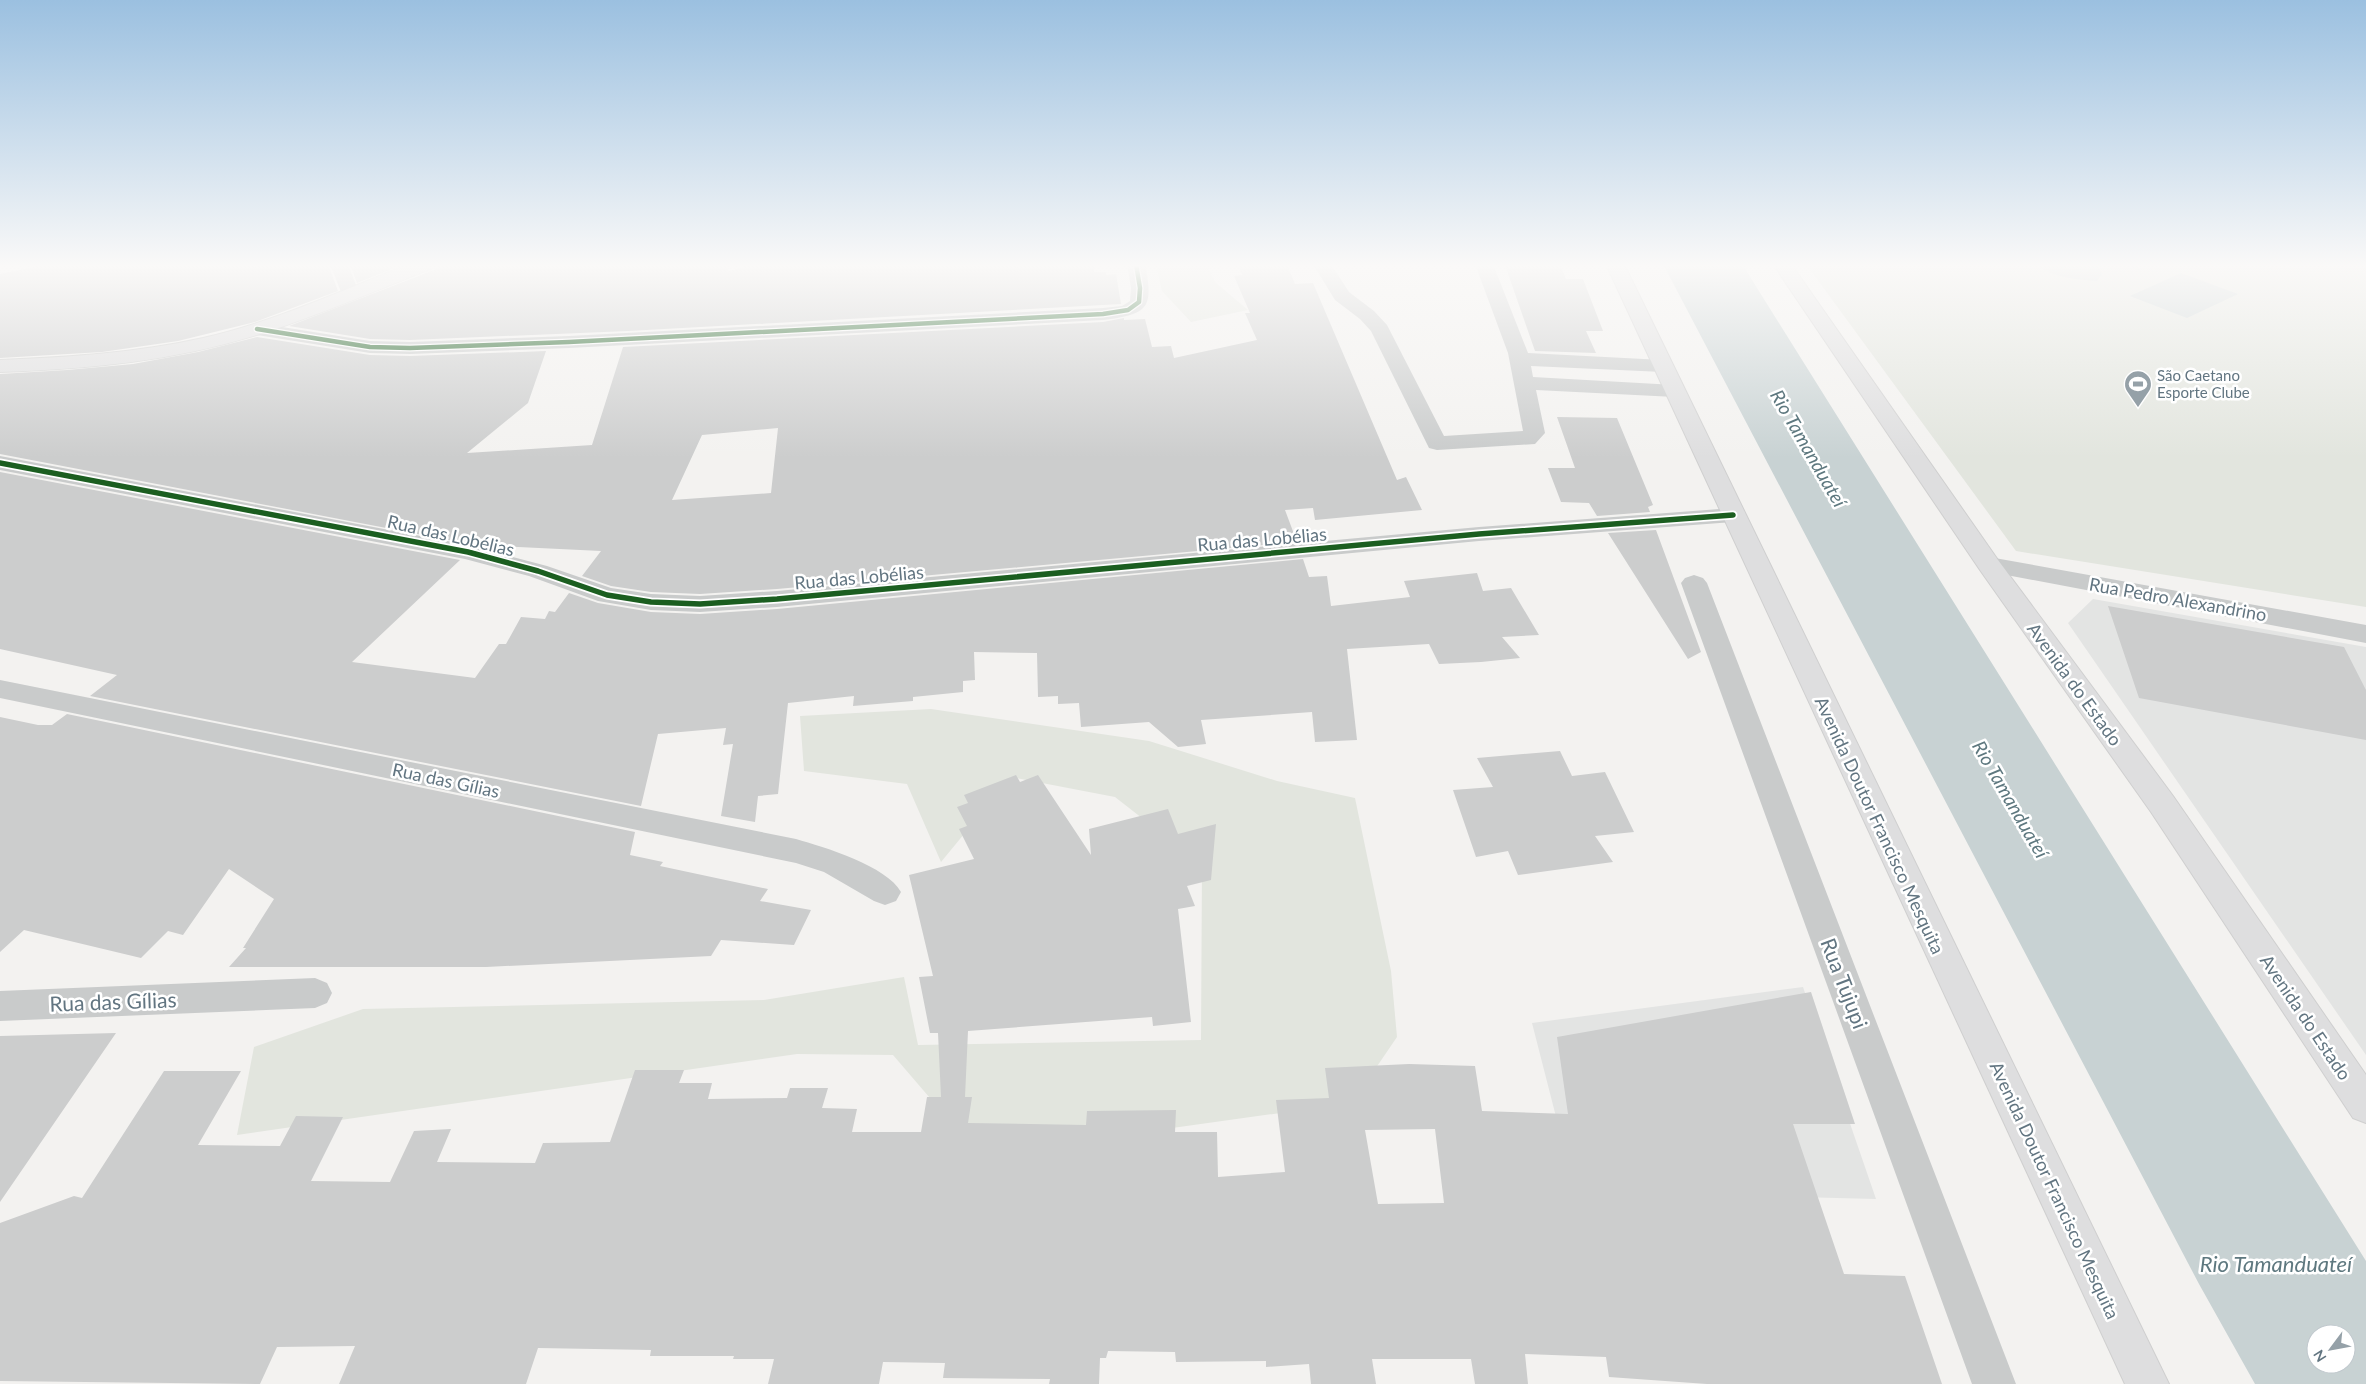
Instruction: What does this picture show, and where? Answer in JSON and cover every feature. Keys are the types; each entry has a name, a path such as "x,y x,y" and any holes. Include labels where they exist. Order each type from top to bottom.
{"main road":[{"path":"0,366 82,363 151,354 261,329"},
{"name":"Avenida Doutor Francisco Mesquita","path":"1645,329 2147,1384"},
{"name":"Avenida do Estado","path":"1826,329 1989,565 2162,804 2366,1106"}],"street":[{"path":"257,330 370,347 410,348 825,329"},
{"path":"1380,329 1437,443 1503,441 1532,437 1534,433 1525,383 1519,359 1508,329"},
{"path":"1519,359 1669,379"},
{"path":"1525,383 1669,379"},
{"name":"Rua das Lobélias","path":"0,463 468,552 538,571 607,595 651,602 700,604 787,598 1478,534 1733,515"},
{"name":"Rua Pedro Alexandrino","path":"1989,565 2366,634"},
{"name":"Rua Tujupi","path":"1694,583 1994,1384"},
{"name":"Rua das Gílias","path":"0,689 796,851 835,863 885,892"},
{"name":"Rua das Gílias","path":"0,1006 315,993"}],"shaded area":[{"name":"São Caetano Esporte Clube","path":"1853,329 2366,329 2366,607 2016,551"},
{"path":"2093,599 2366,647 2366,1055 2068,623"},
{"path":"931,709 1149,741 1277,781 1355,798 1391,971 1397,1037 1352,1103 1165,1129 954,1126 893,1055 797,1054 237,1135 254,1047 363,1009 764,1000 904,977 918,1045 1201,1040 1202,865 1115,797 1011,777 941,862 907,784 804,771 800,716"},
{"path":"1803,987 1876,1199 1575,1191 1532,1023"}],"water":[{"name":"Rio Tamanduateí","path":"1697,329 1782,329 2366,1261 2366,1384 2255,1384 2199,1284"}],"building":[{"path":"0,329 228,329 178,341 102,352 0,358"},
{"path":"305,329 672,329 410,340 370,339"},
{"path":"977,329 1147,329 1152,347 1171,346 1174,358 1257,340 1252,329 1332,329 1397,480 1406,477 1422,510 1315,520 1313,508 1285,510 1297,542 777,589 700,594 651,592 611,586 582,576 601,551 475,545 0,454 0,374 133,364 198,352 257,337 370,355 410,356 546,351 528,403 467,453 592,445 623,347","holes":["778,428 771,493 672,500 702,435"]},
{"path":"1527,329 1602,329 1603,331 1586,331 1596,353 1535,351"},
{"path":"1557,417 1617,418 1653,505 1648,507 1650,512 1597,516 1589,503 1561,502 1548,468 1575,468"},
{"path":"0,472 460,560 352,662 475,678 499,644 506,644 521,617 545,619 549,611 555,612 569,593 598,603 651,612 700,614 777,609 1303,559 1309,577 1327,576 1331,606 1410,597 1404,581 1477,573 1483,591 1511,588 1539,635 1502,637 1520,658 1481,662 1439,664 1429,644 1347,649 1357,740 1315,742 1312,712 1201,720 1206,744 1178,747 1149,722 1081,727 1079,703 1058,704 1058,696 1038,697 1037,653 974,652 975,680 963,681 963,692 913,697 913,701 853,706 854,696 788,703 778,794 758,796 755,822 721,816 733,744 723,745 726,728 658,734 641,806 90,696 117,675 0,649"},
{"path":"1656,530 1701,652 1688,659 1608,533"},
{"path":"2108,606 2344,647 2366,690 2366,740 2139,698"},
{"path":"67,714 635,832 630,855 663,862 660,866 768,889 760,901 811,910 794,945 721,940 711,956 486,967 229,967 246,948 243,948 274,899 229,869 183,935 168,931 141,958 24,930 0,952 0,717 38,725 52,725"},
{"path":"1560,751 1572,776 1605,772 1634,832 1595,836 1613,862 1518,875 1508,851 1476,857 1453,790 1493,787 1477,758"},
{"path":"1016,775 1020,782 1038,775 1091,855 1089,829 1168,809 1178,834 1216,824 1211,880 1187,886 1195,906 1178,909 1191,1022 1153,1026 1152,1017 968,1031 965,1097 972,1097 968,1123 1086,1125 1087,1111 1176,1110 1175,1132 1217,1132 1218,1177 1285,1172 1276,1100 1329,1098 1325,1068 1409,1064 1475,1066 1482,1111 1568,1114 1557,1037 1811,992 1855,1124 1793,1124 1844,1274 1905,1276 1942,1384 1707,1384 1609,1377 1606,1357 1525,1354 1528,1384 1475,1384 1471,1359 1372,1359 1376,1384 1311,1384 1309,1364 1266,1367 1266,1361 1176,1362 1175,1352 1108,1351 1106,1358 1100,1358 1099,1384 1049,1384 1050,1379 943,1378 945,1363 883,1362 879,1384 768,1384 774,1359 733,1359 734,1356 650,1356 651,1350 538,1348 526,1384 339,1384 355,1346 277,1347 260,1384 0,1381 0,1223 74,1196 82,1198 164,1071 241,1071 198,1145 280,1146 296,1116 343,1117 311,1181 390,1182 414,1131 451,1129 437,1162 535,1163 543,1143 610,1142 635,1070 684,1070 679,1083 712,1083 708,1099 787,1098 790,1088 828,1088 822,1108 857,1109 852,1132 921,1132 927,1097 941,1097 938,1033 930,1033 919,977 933,976 909,875 974,859 959,829 967,826 957,807 968,803 964,795","holes":["1435,1129 1444,1203 1378,1204 1365,1130"]},
{"path":"116,1033 0,1202 0,1036"}],"cycle path":[{"path":"257,329 370,347 410,348 825,329"},
{"path":"0,463 468,552 538,571 607,595 651,602 700,604 777,599 1479,534 1733,515"}],"place":[{"name":"São Caetano Esporte Clube","path":"2138,408"}]}
